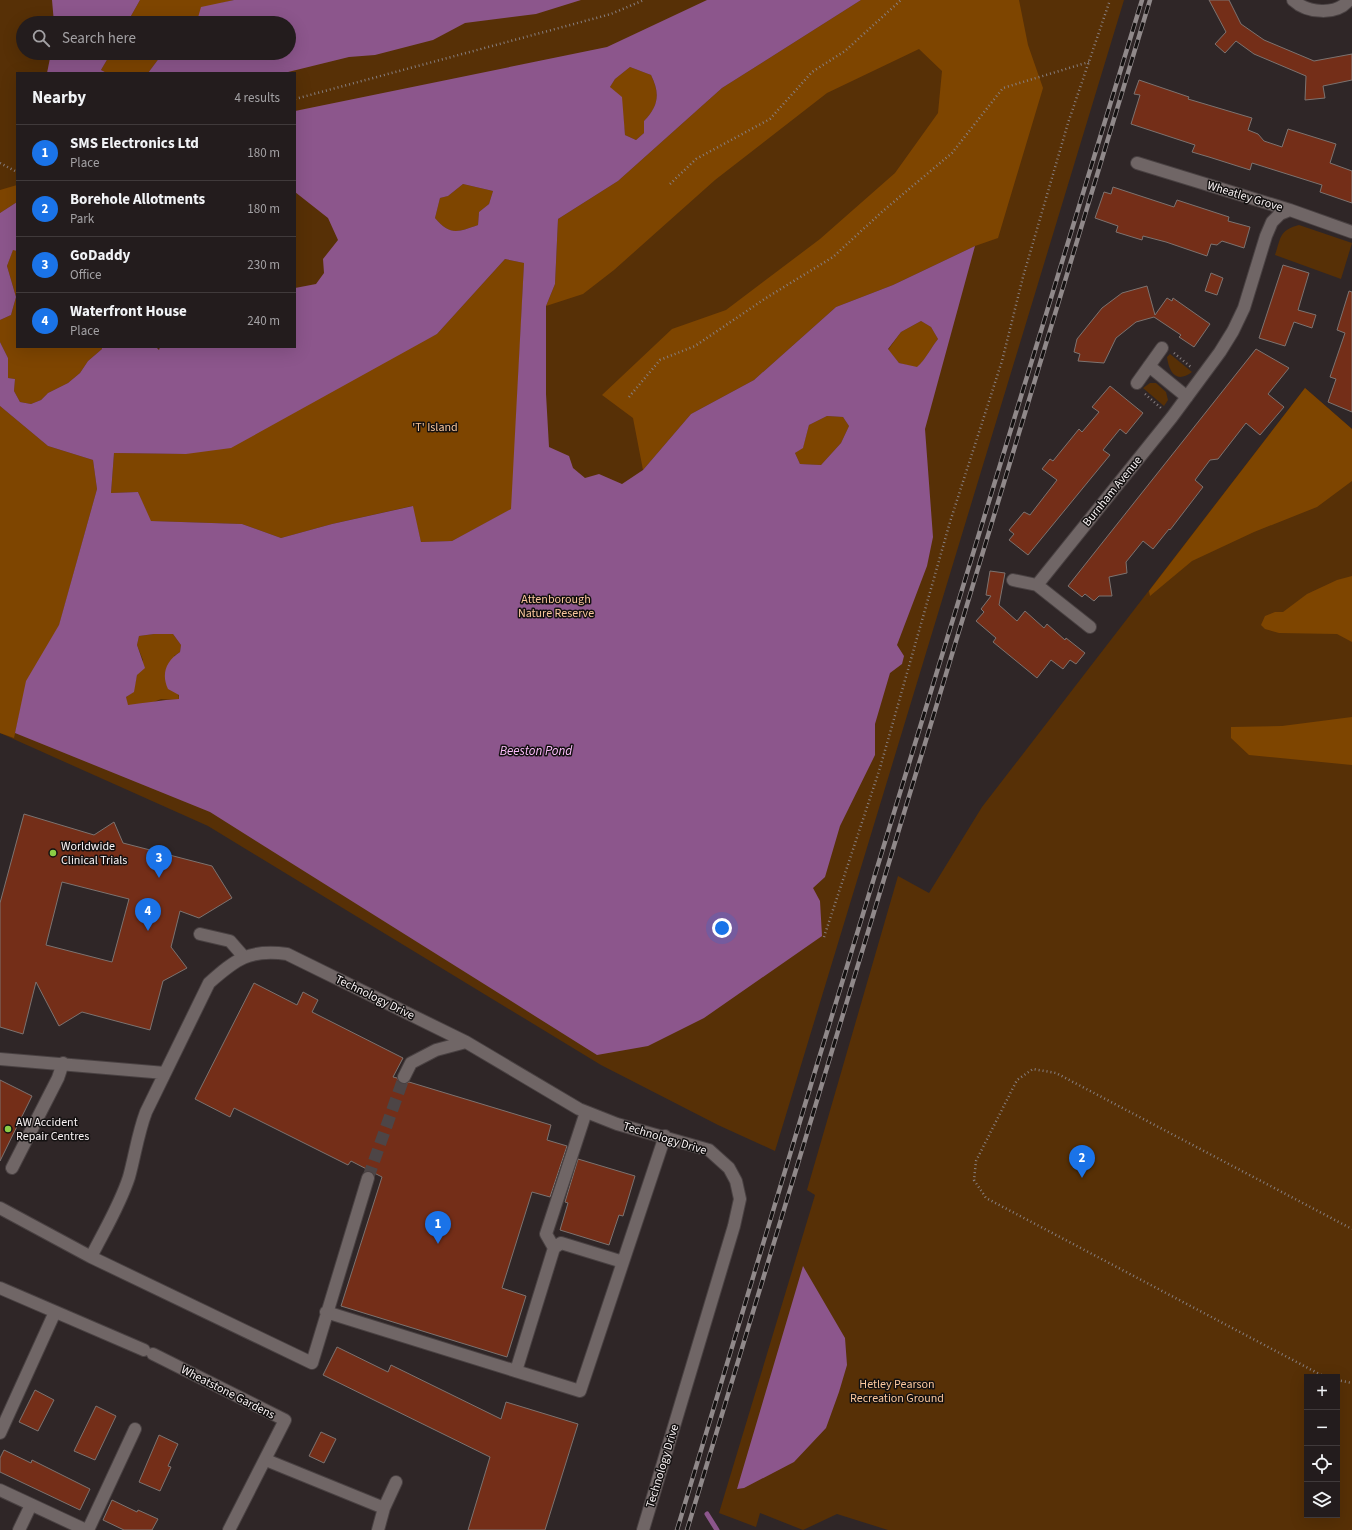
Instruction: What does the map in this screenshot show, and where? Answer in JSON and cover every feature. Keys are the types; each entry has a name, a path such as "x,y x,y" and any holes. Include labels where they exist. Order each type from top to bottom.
{"street":[{"path":"1293,0 1307,9 1319,11 1337,8 1349,0"},
{"name":"Wheatley Grove","path":"1137,163 1290,210 1352,232"},
{"name":"Burnham Avenue","path":"1037,585 1203,377 1238,321 1272,222 1280,214 1290,210"},
{"path":"1136,383 1162,348"},
{"path":"1149,366 1187,398"},
{"path":"1014,580 1037,585 1090,627"},
{"path":"200,934 230,941 244,957"},
{"name":"Technology Drive","path":"91,1257 129,1177 138,1132 146,1112 209,983 226,968 254,953 270,952 287,954 466,1042 535,1084 586,1112 617,1124 665,1136 709,1150 721,1159 729,1168 736,1181 740,1199 734,1226 643,1530"},
{"path":"404,1076 410,1063 436,1050 466,1042"},
{"path":"0,1059 63,1063 165,1073"},
{"path":"12,1168 58,1078 63,1063"},
{"path":"554,1248 546,1234 586,1112"},
{"path":"326,1312 580,1391 665,1136"},
{"path":"0,1208 91,1257 312,1363 326,1312 368,1178"},
{"path":"516,1371 554,1248 561,1244 623,1262"},
{"path":"0,1288 55,1312 0,1432"},
{"name":"Wheatstone Gardens","path":"55,1312 148,1352 285,1420 266,1460 229,1530"},
{"path":"0,1490 87,1530 136,1429"},
{"path":"266,1460 384,1508"},
{"path":"378,1530 384,1508 396,1482"},
{"path":"19,1530 31,1505"}],"path":[{"path":"296,100 611,14 644,0"},
{"path":"670,184 696,159 770,119 812,72 845,51 901,0"},
{"path":"824,937 880,768 950,522 1002,362 1023,277 1068,122 1090,62 1110,0"},
{"path":"629,398 660,360 695,346 766,298 833,257 884,210 952,153 1003,88 1090,62"},
{"path":"0,163 16,171"},
{"path":"1162,348 1165,345 1203,377"},
{"path":"1136,383 1135,385 1172,417"},
{"path":"1319,1374 986,1198 974,1180 976,1161 1017,1080 1033,1069 1056,1073 1352,1228"},
{"path":"1340,1381 1352,1383"}],"green space":[{"name":"Attenborough Nature Reserve","path":"0,0 1124,0 775,1151 718,1125 601,1065 208,826 0,733"},
{"path":"140,0 234,0 222,3 204,16 131,16"},
{"path":"861,0 1019,0 1028,45 1043,88 998,238 975,246 893,285 836,307 754,380 691,414 643,470 633,418 602,395 672,329 726,310 820,239 895,173 938,113 942,71 919,49 827,93 715,180 614,270 583,294 546,306 555,284 558,219 618,181 722,88"},
{"path":"107,60 158,60 149,72 105,72 101,70"},
{"path":"630,67 651,75 657,94 653,110 644,121 644,133 636,140 625,135 623,117 610,87 615,79"},
{"path":"463,184 493,191 489,204 479,212 478,225 460,231 450,230 440,224 435,218 440,198 448,196"},
{"path":"16,185 16,203 0,213 0,190"},
{"path":"1299,225 1352,243 1341,279 1275,255 1284,232"},
{"path":"13,249 16,250 16,297 7,266"},
{"name":"'T' Island","path":"505,259 524,263 512,509 452,541 421,542 412,506 332,524 281,538 242,524 150,521 138,492 111,493 114,453 186,454 437,334"},
{"path":"16,297 16,348 102,349 88,361 80,373 68,383 48,393 41,400 31,404 20,402 14,391 15,379 8,378 8,358 0,342 0,320 11,315"},
{"path":"921,321 931,327 938,339 917,368 899,363 888,350 901,332"},
{"path":"1170,354 1192,372 1182,377 1174,375 1167,357"},
{"path":"1150,383 1156,383 1166,392 1168,400 1164,406 1143,388"},
{"name":"Hetley Pearson Recreation Ground","path":"1305,388 1352,429 1352,1530 888,1530 837,1514 803,1530 760,1513 756,1527 719,1513 815,1195 807,1190 898,876 929,893 982,807"},
{"path":"1305,388 1352,429 1352,481 1317,507 1254,532 1192,561 1150,596 1149,591"},
{"path":"0,406 48,446 93,460 97,489 59,626 27,681 14,738 0,733"},
{"path":"827,416 843,417 849,426 841,443 821,465 800,464 795,453 803,447 809,425"},
{"path":"1352,576 1352,642 1337,634 1279,633 1265,629 1261,625 1265,616 1275,612 1283,612 1307,594 1337,580"},
{"path":"173,634 181,645 180,652 174,656 179,700 161,699 151,703 127,706 126,697 133,692 137,675 143,660 137,645 139,636"},
{"path":"1352,717 1352,765 1249,755 1231,738 1231,727 1282,726"}],"water":[{"path":"52,0 140,0 131,16 53,16"},
{"path":"234,0 581,0 536,14 465,23 433,40 375,55 349,57 288,72 149,72 158,60 296,60 296,16 198,16 201,7"},
{"name":"Beeston Pond","path":"707,0 861,0 722,88 618,181 558,219 555,284 546,306 546,394 549,447 569,456 573,468 585,478 599,474 622,484 643,470 691,414 754,380 836,307 893,285 975,246 925,429 933,537 927,566 897,645 904,656 902,664 890,673 875,724 875,755 840,826 825,877 813,888 820,901 822,936 704,1018 648,1046 597,1055 210,812 15,733 26,681 59,625 97,489 93,460 48,446 0,406 0,342 8,358 8,378 15,379 14,391 20,402 31,404 41,400 48,393 68,383 80,373 88,361 102,348 157,348 159,350 160,348 296,348 296,288 316,284 324,273 323,259 338,240 328,218 296,193 296,111 607,47","holes":["630,67 651,75 657,94 653,110 644,121 644,133 636,140 625,135 622,97 610,87 615,79","463,184 493,191 489,204 479,212 478,225 460,231 445,228 435,218 440,198 448,196","505,259 524,263 511,509 452,541 421,542 413,506 332,524 281,538 242,524 151,521 138,492 111,493 114,453 186,454 231,448 437,334","921,321 931,327 938,339 917,367 899,363 888,349 901,332","827,416 843,417 849,426 841,443 821,465 800,464 795,453 803,448 809,425","173,634 181,645 180,652 171,659 165,673 168,689 179,695 179,699 128,705 126,697 134,692 137,675 145,668 137,645 139,636"]},
{"path":"50,60 107,60 101,70 105,72 47,72"},
{"path":"16,203 16,251 13,250 7,266 16,297 11,315 0,320 0,213"},
{"path":"803,1266 845,1338 847,1365 826,1428 794,1462 744,1488 737,1489"}],"building":[{"path":"1209,0 1229,0 1241,24 1264,40 1314,61 1352,54 1352,80 1323,86 1325,98 1305,100 1306,76 1254,54 1236,41 1225,53 1215,44 1226,32"},
{"path":"1139,80 1189,97 1188,99 1252,118 1248,130 1258,134 1264,141 1282,147 1288,129 1336,144 1330,163 1352,171 1352,203 1320,192 1322,185 1252,163 1250,170 1192,152 1195,145 1131,124 1140,95 1134,94"},
{"path":"1113,187 1174,207 1177,200 1229,217 1228,221 1250,227 1244,248 1222,241 1217,245 1211,244 1207,256 1166,242 1143,236 1142,240 1116,232 1118,226 1095,218 1104,192 1111,194"},
{"path":"1283,265 1309,273 1298,310 1316,315 1312,328 1294,322 1285,346 1259,338"},
{"path":"1211,273 1223,278 1217,295 1205,291"},
{"path":"1147,286 1155,315 1167,298 1172,301 1173,298 1210,324 1194,347 1179,337 1181,335 1154,317 1136,322 1116,338 1104,363 1078,361 1080,354 1074,352 1077,339 1102,308 1122,293"},
{"path":"1349,291 1352,292 1352,412 1328,402 1336,379 1330,377 1345,333 1337,330"},
{"path":"1256,349 1289,368 1268,394 1284,407 1260,435 1246,423 1218,459 1210,460 1195,480 1203,487 1170,530 1169,529 1153,549 1143,541 1126,562 1127,573 1109,577 1112,596 1099,596 1094,601 1085,594 1082,597 1068,586"},
{"path":"1110,386 1143,413 1126,434 1120,429 1103,450 1110,455 1028,555 1009,540 1014,534 1009,530 1024,512 1030,515 1057,480 1042,469 1050,459 1053,461 1079,429 1082,432 1099,412 1092,407"},
{"path":"990,571 1005,573 999,605 1017,621 1025,611 1044,628 1047,624 1065,640 1066,638 1085,653 1076,664 1070,660 1063,669 1051,660 1037,678 993,642 996,638 976,621 984,612 981,609 991,596 986,595"},
{"path":"24,814 94,835 114,822 123,843 212,866 232,898 199,918 180,911 171,947 187,968 163,981 150,1030 82,1012 59,1026 36,982 23,1034 0,1027 0,903","holes":["62,882 129,899 112,962 46,945"]},
{"path":"254,983 297,1005 303,992 318,1000 312,1012 403,1058 393,1077 397,1078 400,1083 405,1084 409,1082 551,1125 547,1140 567,1146 550,1197 532,1192 502,1288 526,1296 507,1357 341,1306 382,1177 351,1161 348,1165 234,1108 230,1117 195,1099"},
{"name":"AW Accident Repair Centres","path":"0,1080 32,1096 0,1161"},
{"path":"578,1159 635,1176 623,1216 619,1215 609,1245 560,1230 568,1203 565,1202"},
{"path":"337,1347 388,1372 391,1365 501,1419 506,1402 578,1424 545,1530 468,1530 490,1457 323,1375"},
{"path":"35,1390 54,1400 38,1431 19,1422"},
{"path":"96,1406 116,1416 95,1460 74,1451"},
{"path":"321,1432 336,1439 324,1463 309,1456"},
{"path":"159,1435 178,1444 168,1466 171,1467 160,1491 139,1482"},
{"path":"4,1450 31,1463 32,1460 90,1489 80,1510 0,1472 0,1458"},
{"path":"112,1500 137,1512 138,1510 158,1519 152,1530 124,1530 103,1520"}],"waterway":[{"path":"707,1514 717,1530"}],"tunnel":[{"path":"368,1178 404,1077"}],"railway":[{"path":"677,1530 816,1068 1142,0"},
{"path":"687,1530 1150,0"}],"place":[{"name":"Worldwide Clinical Trials","path":"53,853"},
{"name":"GoDaddy","path":"159,878"},
{"name":"Waterfront House","path":"148,931"},
{"name":"AW Accident Repair Centres","path":"8,1129"},
{"name":"Borehole Allotments","path":"1082,1178"},
{"name":"SMS Electronics Ltd","path":"438,1244"}]}
